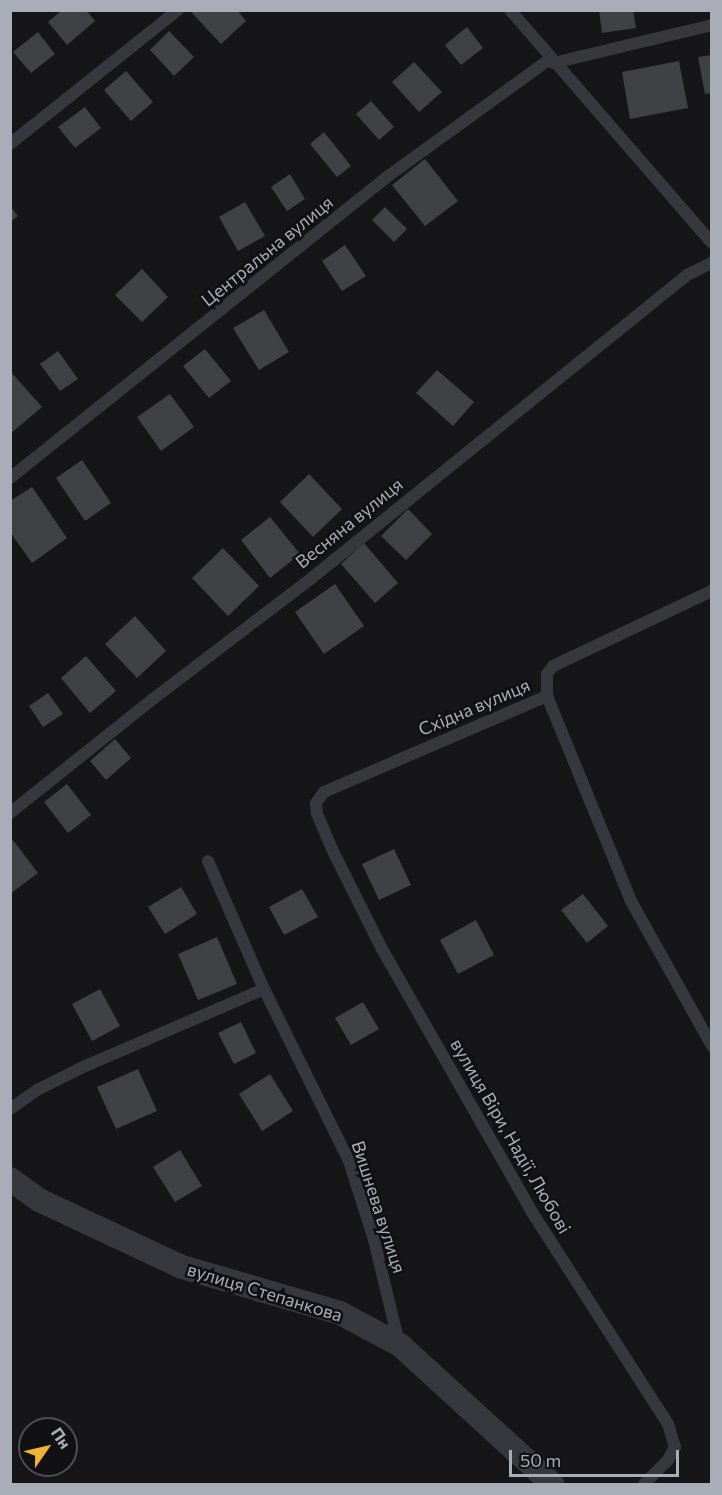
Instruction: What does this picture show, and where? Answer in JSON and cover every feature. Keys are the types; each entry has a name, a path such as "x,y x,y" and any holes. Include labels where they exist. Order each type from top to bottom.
{"street":[{"name":"вулиця Степанкова","path":"10,1179 39,1200 182,1267 340,1313 400,1345 552,1485"}],"lane":[{"path":"10,144 178,10"},
{"path":"510,10 551,61 711,243"},
{"path":"551,61 711,25"},
{"name":"Центральна вулиця","path":"10,478 392,174 551,61"},
{"name":"Весняна вулиця","path":"10,813 153,699 313,577 687,276 711,263"},
{"name":"Східна вулиця","path":"324,792 547,696 547,674 553,666 711,591"},
{"path":"547,696 631,901 711,1046"},
{"name":"вулиця Віри, Надії, Любові","path":"324,792 316,802 317,813 382,949 532,1212 668,1424 675,1447 668,1460 644,1485"},
{"name":"Вишнева вулиця","path":"208,861 264,989 349,1161 374,1240 400,1345"},
{"path":"10,1109 39,1089 83,1067 264,989"}],"building":[{"path":"62,10 86,10 95,21 67,45 48,22"},
{"path":"194,10 237,10 246,21 221,44 192,13"},
{"path":"599,10 633,10 636,28 602,33"},
{"path":"467,27 483,48 461,65 445,45"},
{"path":"169,31 194,57 174,76 150,50"},
{"path":"38,32 55,54 31,73 13,52"},
{"path":"712,55 712,93 705,94 698,57"},
{"path":"679,61 688,108 630,119 622,72"},
{"path":"414,62 442,92 419,112 392,82"},
{"path":"126,71 153,102 131,121 104,90"},
{"path":"371,101 394,127 379,140 356,114"},
{"path":"85,107 101,128 75,148 58,127"},
{"path":"324,132 351,166 337,177 310,144"},
{"path":"425,159 458,201 425,226 392,185"},
{"path":"290,174 305,199 287,211 271,187"},
{"path":"245,202 265,236 238,251 219,217"},
{"path":"10,206 18,216 10,222"},
{"path":"385,207 407,229 394,242 372,220"},
{"path":"345,245 366,276 342,291 322,261"},
{"path":"142,269 168,297 142,322 115,295"},
{"path":"264,310 289,352 259,370 233,328"},
{"path":"205,349 231,381 209,398 183,366"},
{"path":"58,351 78,379 60,391 40,364"},
{"path":"437,370 474,402 453,426 416,393"},
{"path":"10,371 42,407 10,434"},
{"path":"170,394 194,427 161,451 137,417"},
{"path":"82,460 111,503 85,521 56,478"},
{"path":"309,474 342,509 313,537 280,502"},
{"path":"32,487 67,538 32,563 10,532 10,501"},
{"path":"408,509 432,534 406,560 381,536"},
{"path":"270,517 300,554 270,578 241,540"},
{"path":"364,543 398,583 375,603 341,564"},
{"path":"223,548 259,586 228,616 192,578"},
{"path":"335,584 364,626 324,654 295,612"},
{"path":"135,616 166,651 137,678 105,644"},
{"path":"86,656 116,691 90,713 61,678"},
{"path":"48,693 63,714 43,727 29,706"},
{"path":"115,739 131,758 106,780 90,761"},
{"path":"67,784 91,815 68,833 44,802"},
{"path":"13,840 38,873 10,894 10,842"},
{"path":"394,849 411,885 379,900 362,864"},
{"path":"181,887 197,914 165,934 148,907"},
{"path":"302,889 318,917 284,935 269,907"},
{"path":"583,894 608,926 587,943 561,910"},
{"path":"476,920 494,955 458,974 440,940"},
{"path":"217,937 237,984 198,1000 178,954"},
{"path":"100,989 120,1026 92,1041 72,1004"},
{"path":"363,1002 379,1029 351,1045 335,1018"},
{"path":"241,1022 256,1053 234,1064 218,1033"},
{"path":"138,1069 157,1111 116,1129 97,1087"},
{"path":"270,1074 293,1111 262,1131 239,1094"},
{"path":"180,1150 202,1186 175,1202 153,1167"}]}
